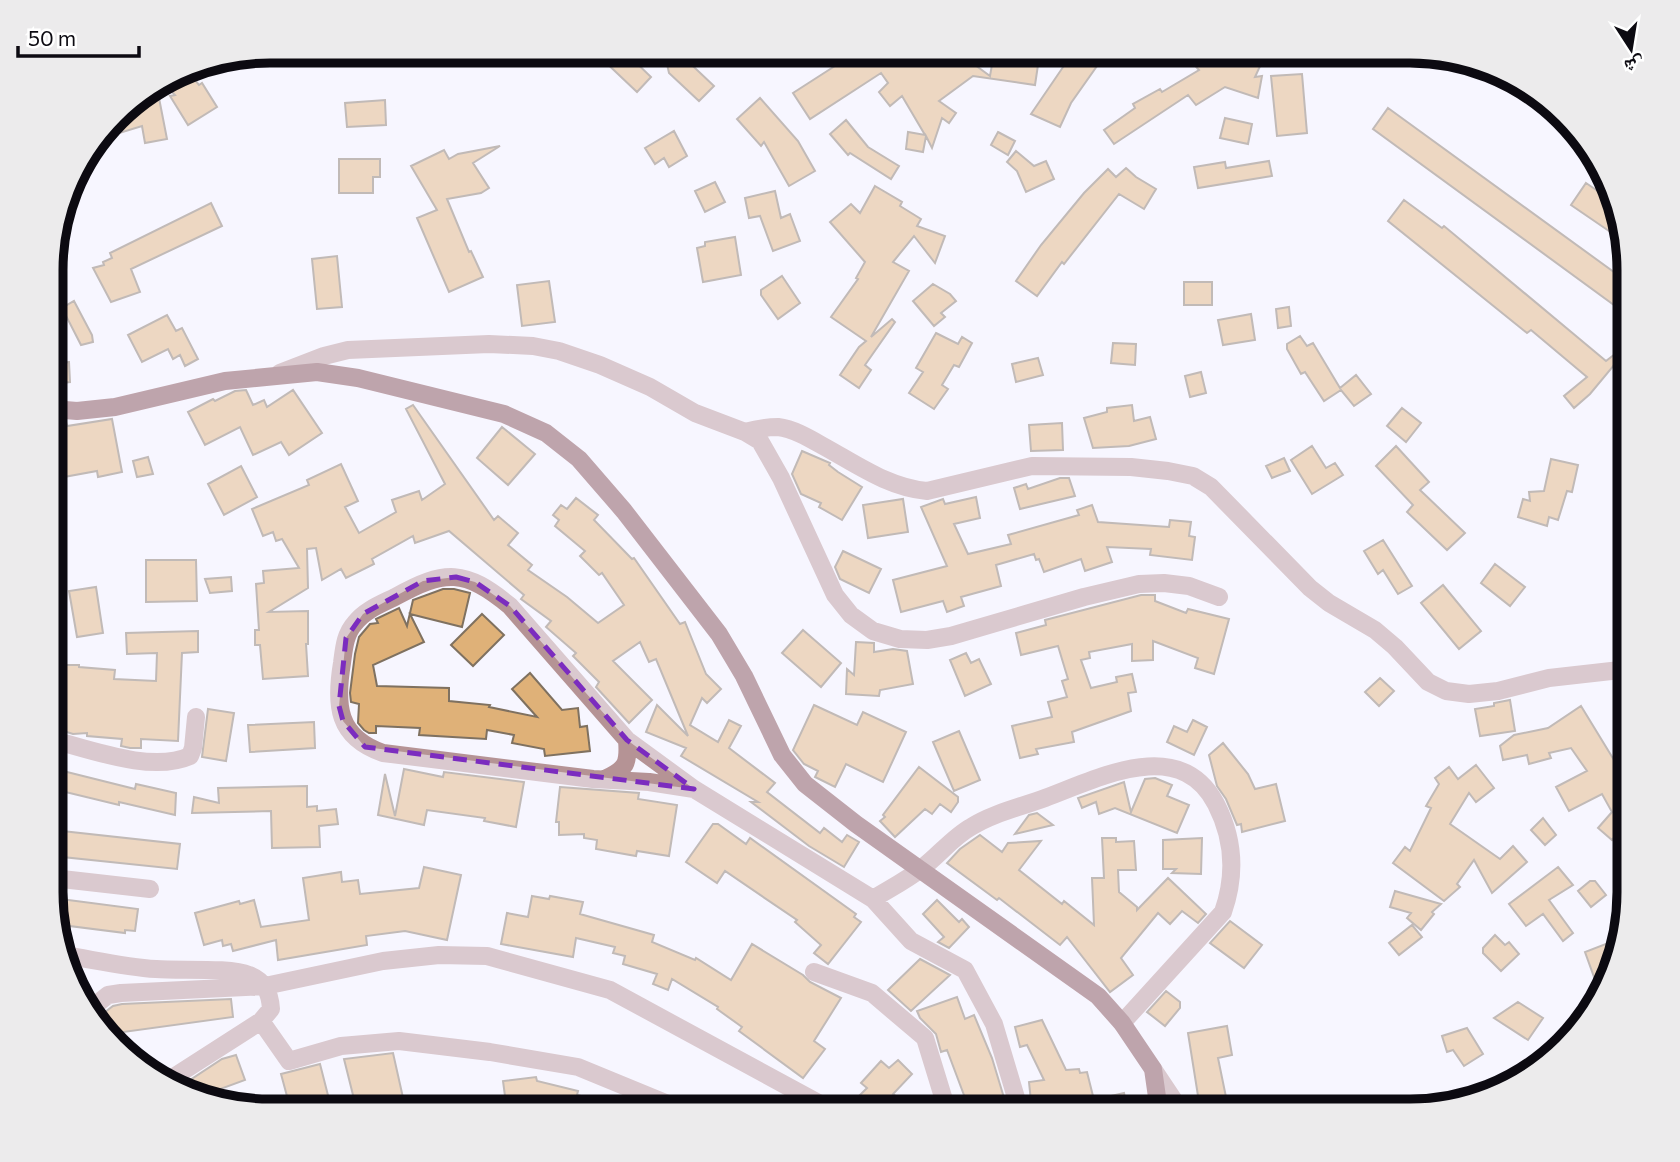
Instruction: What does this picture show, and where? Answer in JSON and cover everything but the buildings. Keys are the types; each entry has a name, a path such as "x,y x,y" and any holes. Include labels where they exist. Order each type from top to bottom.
{"main road":[{"path":"63,410 116,407 225,381 317,372 358,378 503,414 546,433 579,459 719,634 744,676 782,755 804,784 1098,996 1122,1023 1153,1069 1157,1099"}],"street":[{"path":"274,375 348,350 489,344 533,346 559,351 600,365 650,387 695,413 745,432 760,441 781,478 835,596 851,615 873,631 900,639 939,639 1139,584 1189,586 1219,597"},
{"path":"745,432 764,427 781,428 800,434 890,483 911,490 927,491 1032,466 1130,467 1193,477 1211,487 1310,588 1328,603 1375,630 1428,682 1446,691 1469,694 1498,691 1549,678 1617,670"},
{"path":"694,789 383,753 366,747 353,737 338,706 338,686 346,638 363,614 423,581 441,576 456,577 475,582 492,592 510,606 627,740 694,789 873,899 911,941 965,970 994,1024 1016,1099"},
{"path":"63,743 129,758 163,763 178,762 190,756 196,717"},
{"path":"605,779 621,771 626,762 627,740"},
{"path":"873,899 920,870 970,827 1115,771 1150,766 1174,768 1192,775 1211,795 1226,822 1232,857 1230,891 1223,912 1122,1023"},
{"path":"63,879 150,889"},
{"path":"97,1004 108,995 121,993 265,986 383,961 439,955 487,956 610,990 809,1099"},
{"path":"74,957 153,969 232,971 250,975 265,986 270,994 271,1009 261,1021 176,1076"},
{"path":"814,972 872,993 925,1038 944,1099"},
{"path":"261,1021 289,1061 341,1046 399,1041 578,1067 656,1099"},
{"path":"1153,1069 1173,1099"}],"highlighted area":[{"path":"456,577 475,582 510,606 627,740 694,789 365,747 343,721 339,706 346,638 363,614 423,581"}]}
